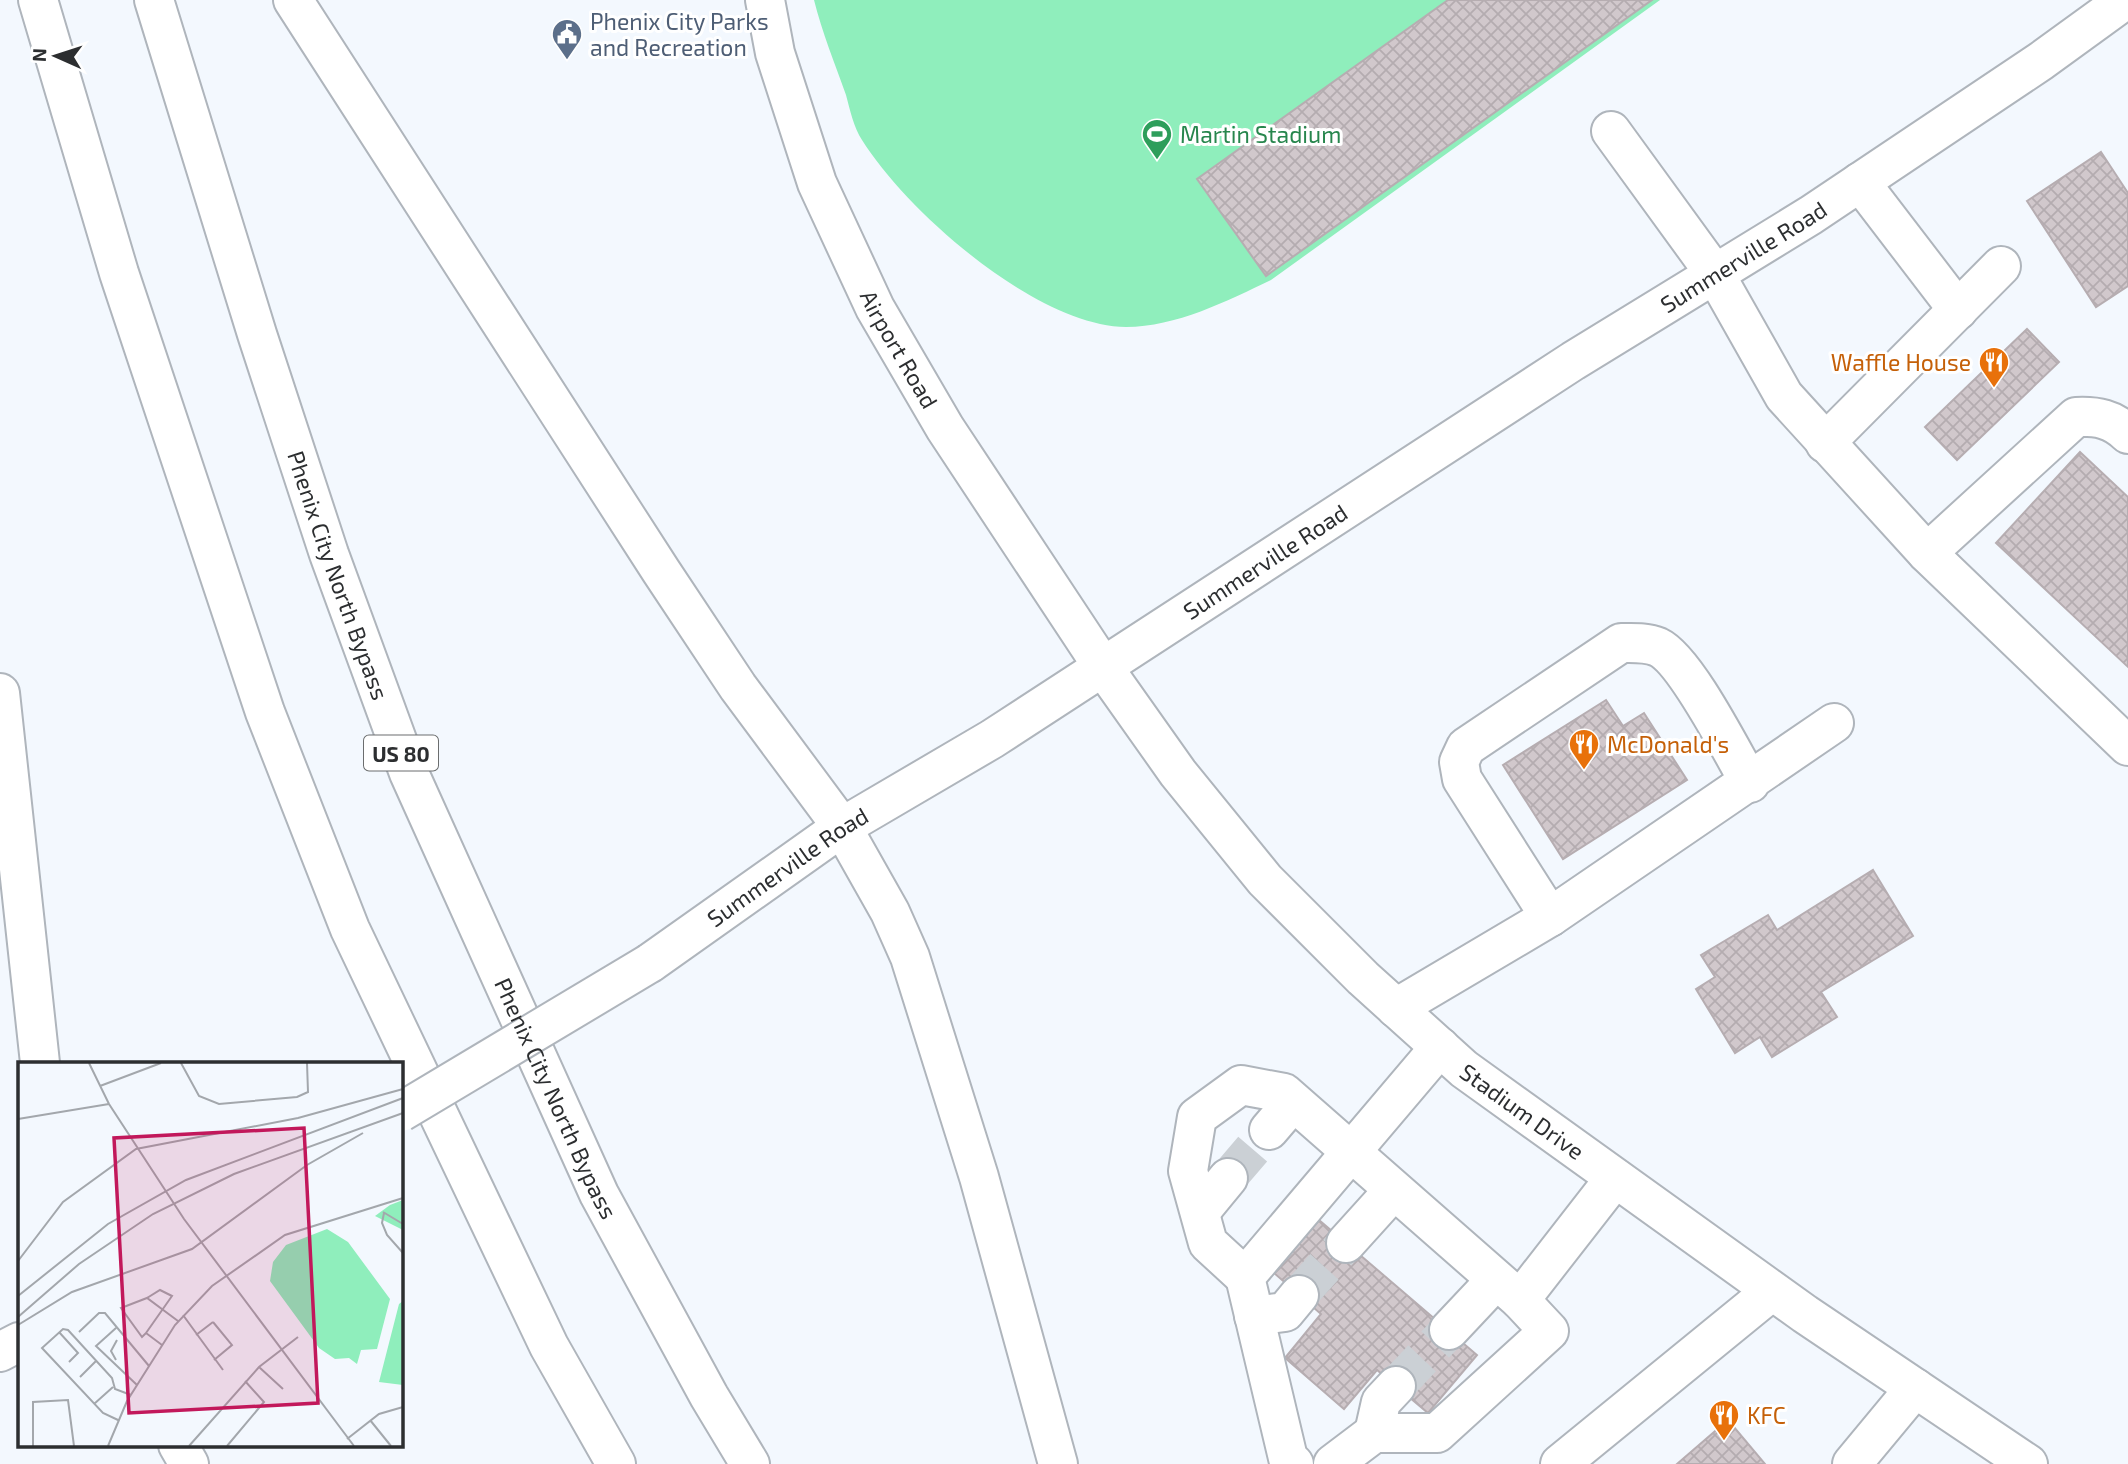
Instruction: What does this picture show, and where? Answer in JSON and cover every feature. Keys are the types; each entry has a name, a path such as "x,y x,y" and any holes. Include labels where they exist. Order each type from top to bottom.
{"main road":[{"path":"38,0 119,273 265,712 350,929 550,1346 616,1464"},
{"name":"Phenix City North Bypass","path":"154,0 257,334 325,541 409,773 599,1194 750,1464"},
{"path":"293,0 668,583 738,687 842,827 890,912 911,957 979,1177 1058,1464"},
{"name":"Airport Road","path":"765,0 775,52 817,183 875,308 945,428 1103,667"},
{"name":"Summerville Road","path":"402,1111 650,963 842,827 992,739 1573,361 1860,182 2041,61 2125,0"},
{"path":"1611,131 1715,274 1784,396 1927,553 2128,746"},
{"path":"1860,182 1958,310"},
{"path":"1825,443 2001,266"},
{"path":"1927,553 2076,417 2097,415 2128,433"},
{"path":"1550,917 1462,779 1459,762 1466,747 1621,643 1645,643 1661,648 1687,677 1750,783"},
{"name":"Stadium Drive","path":"1103,667 1178,773 1265,880 1464,1069 1772,1291 1915,1388 1982,1450 2028,1464"},
{"path":"0,693 40,1062"},
{"path":"1396,1007 1550,917 1750,783 1834,723"},
{"path":"1245,1276 1440,1047"},
{"path":"1294,1464 1287,1458 1245,1276 1208,1243 1188,1171 1197,1117 1241,1085 1284,1093 1281,1116 1350,1154 1508,1290 1549,1331 1437,1433 1374,1433 1333,1464"},
{"path":"1200,1212 1228,1178"},
{"path":"1449,1330 1508,1290 1615,1178"},
{"path":"1346,1243 1393,1191"},
{"path":"1560,1464 1772,1291"},
{"path":"1254,1316 1285,1312 1299,1295"},
{"path":"0,1352 18,1343"},
{"path":"1374,1433 1381,1402 1396,1386"},
{"path":"1852,1464 1915,1388"},
{"path":"179,1446 189,1464"}],"green space":[{"name":"Martin Stadium","path":"814,0 1660,0 1271,280 1182,318 1126,327 1091,322 1054,308 1015,287 942,231 910,200 883,169 859,135"}],"building":[{"path":"1448,0 1652,0 1266,276 1197,179"},
{"path":"2101,152 2128,193 2128,286 2096,307 2027,201"},
{"path":"2027,329 2059,362 1957,460 1925,427"},
{"path":"2080,452 2128,497 2128,667 1996,543"},
{"path":"1606,700 1623,726 1644,713 1687,780 1563,859 1503,765"},
{"path":"1873,870 1913,936 1821,992 1837,1017 1772,1057 1760,1037 1735,1053 1696,989 1715,977 1701,955 1768,915 1777,930"},
{"path":"1319,1220 1477,1355 1428,1413 1377,1370 1344,1409 1285,1358 1321,1314 1274,1273"},
{"name":"KFC","path":"1728,1420 1765,1464 1677,1464"}],"tunnel":[{"path":"1228,1178 1269,1130"},
{"path":"1299,1295 1346,1243"},
{"path":"1396,1386 1449,1330"}],"place":[{"name":"Phenix City Parks and Recreation","path":"567,61"},
{"name":"Martin Stadium","path":"1157,161"},
{"name":"Waffle House","path":"1994,389"},
{"name":"McDonald's","path":"1584,771"},
{"name":"KFC","path":"1724,1442"}]}
